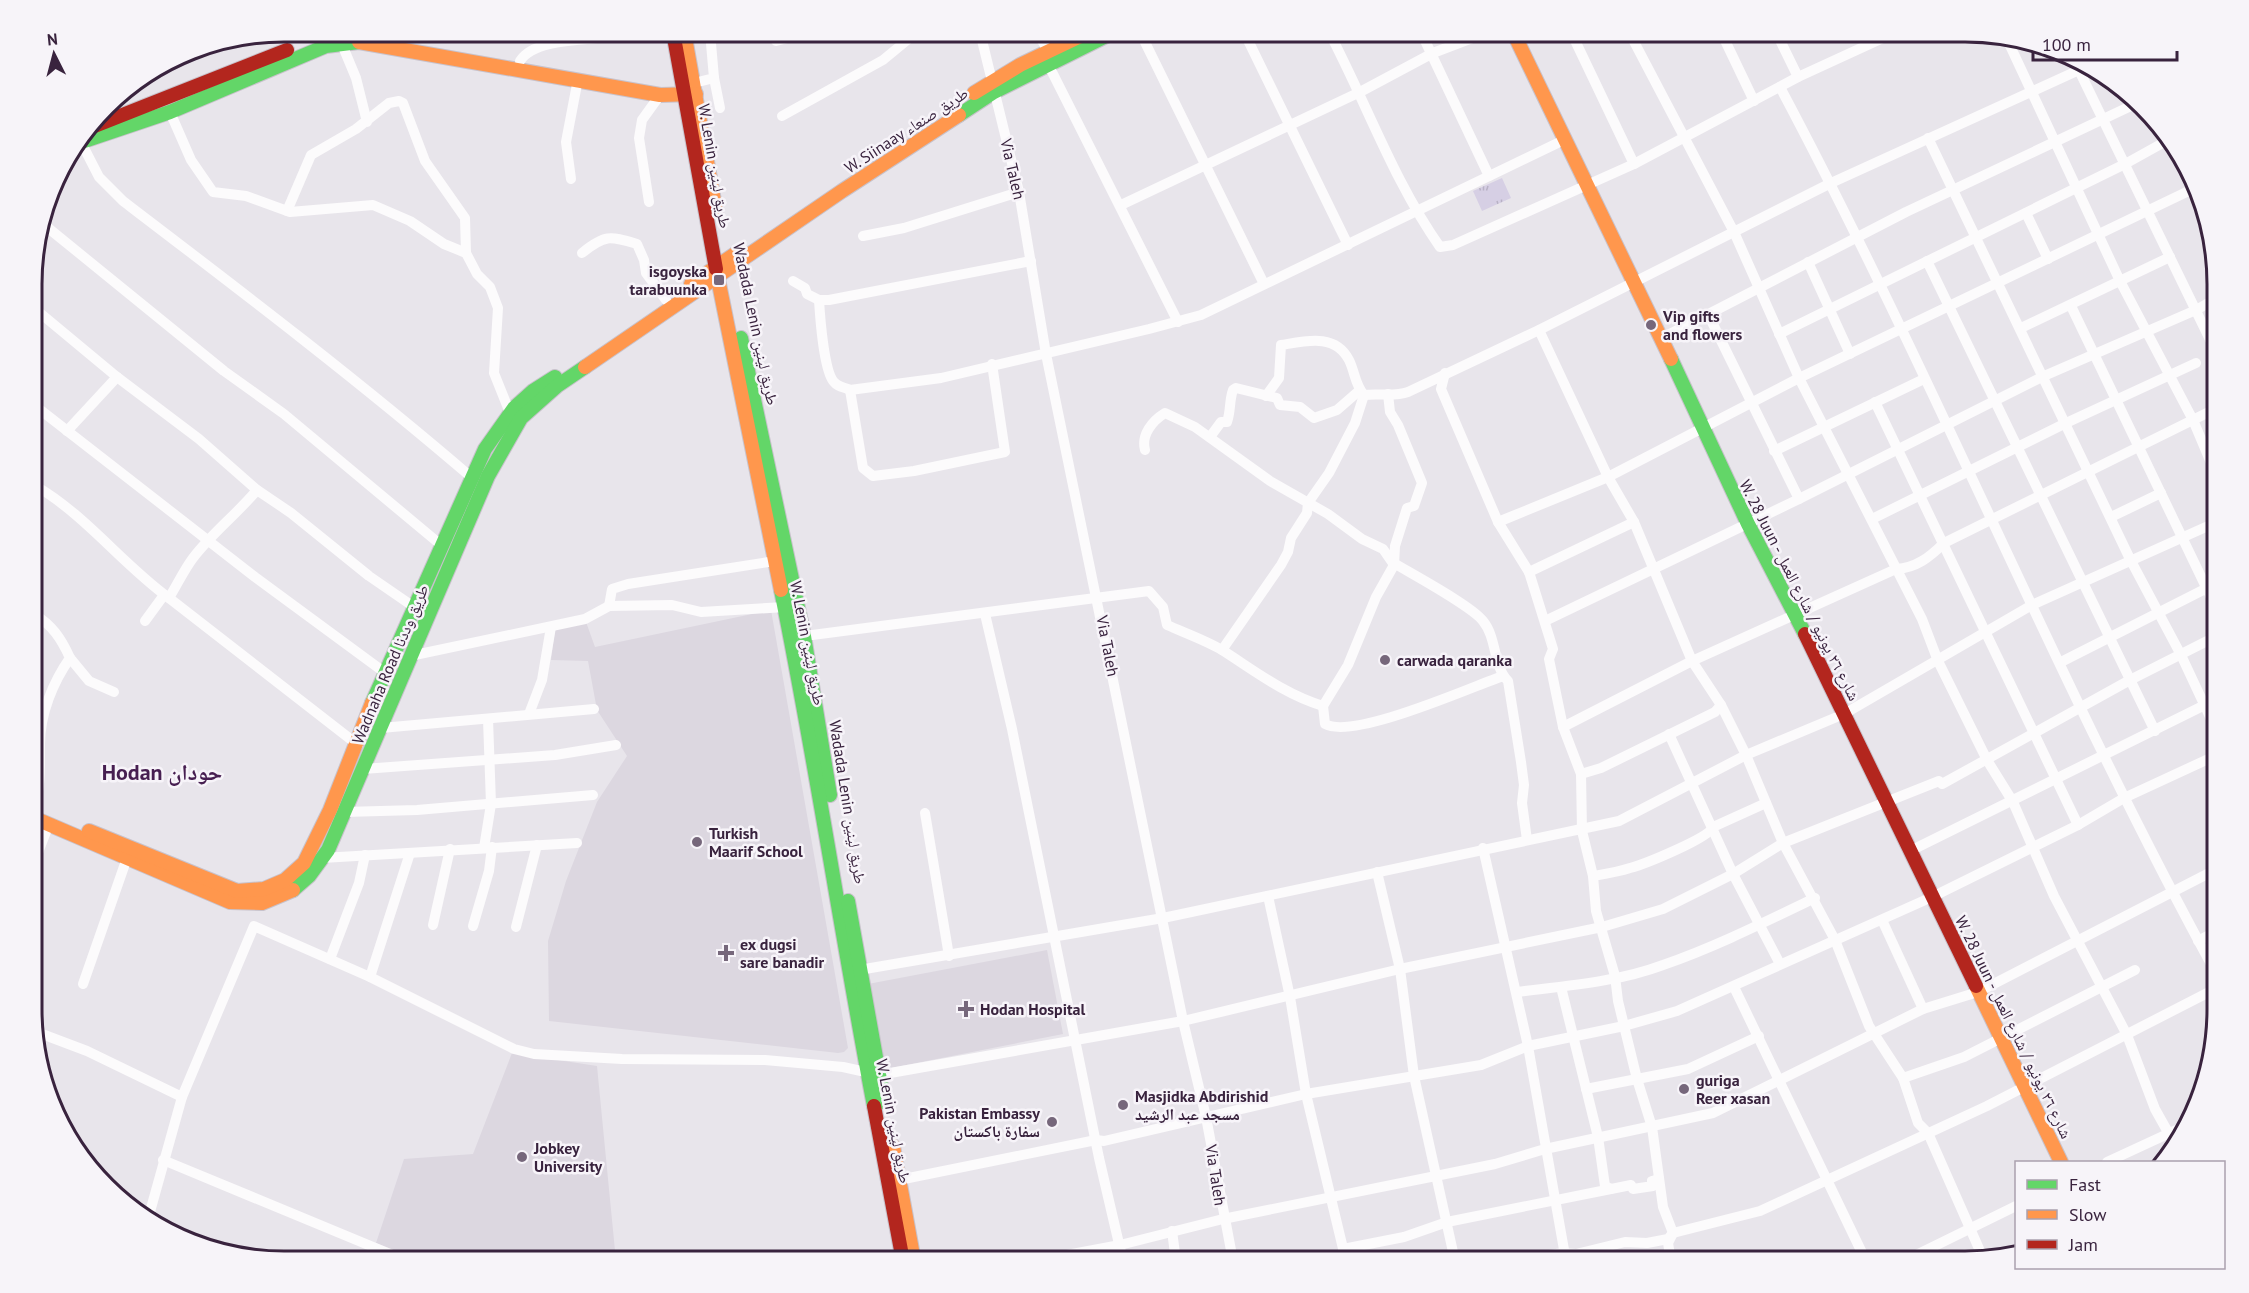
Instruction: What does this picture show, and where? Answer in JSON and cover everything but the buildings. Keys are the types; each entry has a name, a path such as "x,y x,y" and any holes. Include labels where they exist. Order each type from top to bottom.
{"main road":[{"path":"103,123 311,42"},
{"path":"91,139 170,112 312,51 341,42 372,42 660,95 690,89"},
{"path":"410,42 690,89"},
{"name":"W. Lenin طريق لينين","path":"676,42 690,89 721,270"},
{"path":"685,42 690,89"},
{"path":"1048,57 1073,42"},
{"name":"W. Siinaay طريق صنعاء","path":"721,270 784,226 842,191 993,86 1048,57 1088,42"},
{"name":"W. 28 Juun - شارع ٢٦ يونيو / شارع العمل","path":"1518,42 1662,338 1748,524 1796,615 2061,1161"},
{"name":"Wadnaha Road طريق وددنا","path":"42,811 217,885 237,891 264,889 285,880 303,863 330,810 358,745 384,672 471,477 494,433 524,399 666,300 721,270"},
{"name":"Wadnaha Road طريق وددنا","path":"42,821 210,895 245,904 263,904 295,890 322,858 381,728 488,476 521,418 557,386 721,270"},
{"name":"Wadada Lenin طريق لينين","path":"721,270 748,390 797,637 859,970 874,1075 912,1251"},
{"name":"W. Lenin طريق لينين","path":"748,390 775,561 785,607 797,637 874,1075"},
{"name":"W. Lenin طريق لينين","path":"895,1181 902,1251"}],"street":[{"path":"341,42 356,78 367,122"},
{"path":"520,61 525,52 538,46 569,42"},
{"path":"711,42 714,78 720,108"},
{"path":"782,116 883,60 905,42"},
{"name":"Via Taleh","path":"982,42 1019,192 1046,354 1184,1021 1206,1117 1231,1251"},
{"path":"1041,42 1121,205 1152,274 1178,322"},
{"path":"1145,42 1264,284"},
{"path":"1249,42 1348,244"},
{"path":"1334,42 1416,213 1440,247 1449,246 1588,186 1798,77 1874,42"},
{"path":"1427,42 1489,176"},
{"path":"1121,205 1360,92 1433,52 1460,42"},
{"path":"1576,42 1634,164"},
{"path":"1634,42 1734,232 1799,378 1922,619 1938,661 1988,760 2013,802 2054,896 2127,1035 2155,1109 2169,1134"},
{"path":"1726,42 1754,101"},
{"path":"1781,42 1798,77"},
{"path":"2011,47 2120,281 2171,376 2207,451"},
{"path":"1210,437 1221,422 1227,422 1231,415 1229,401 1233,390 1243,388 1277,398 1280,405 1300,407 1314,418 1337,410 1362,393 1408,392 1539,330 1634,280 1831,183 2077,69"},
{"path":"2079,70 2207,332"},
{"path":"690,89 714,78"},
{"path":"571,179 566,142 578,80"},
{"path":"1780,87 1859,237 1968,474 2061,662 2124,798 2207,957"},
{"path":"649,202 639,138 642,120 660,95"},
{"path":"287,212 311,155 367,122 389,103 399,101 403,103 425,161 465,218 466,253 477,274 490,287 498,308 494,373 510,413"},
{"path":"1662,338 1954,189 2130,107"},
{"path":"170,112 191,160 213,192 246,196 287,212 373,205 410,221 444,244 466,253"},
{"path":"1928,138 2022,328 2130,559 2160,613 2207,711"},
{"path":"819,300 823,341 832,381 850,390 941,378 1201,315 1566,139"},
{"path":"1779,334 2026,213 2075,186 2125,164 2162,144"},
{"path":"84,148 99,177 123,201 301,337 471,477"},
{"path":"1498,522 1608,477 1799,378 1903,330 2189,190"},
{"path":"863,236 904,228 1019,192"},
{"path":"2026,213 2048,259"},
{"path":"49,228 224,371 284,414 441,545"},
{"path":"582,253 596,242 612,236 637,244 644,260 646,273 666,300"},
{"path":"2022,328 2170,257"},
{"path":"793,281 806,288 807,294 819,300 1031,261"},
{"path":"1927,261 2155,731"},
{"path":"1808,262 1850,354"},
{"path":"1545,621 1799,499 2044,376 2207,304"},
{"path":"2061,662 2206,588 2071,306"},
{"path":"1708,314 1799,499"},
{"path":"42,315 117,377 199,439 257,490 291,513 369,576 414,607"},
{"path":"1539,330 1608,477 1634,522 1692,661 1721,705 1746,755 1783,843 1815,898 1835,940 1874,1034 1903,1078 1918,1123 1928,1133 1979,1250"},
{"path":"1222,650 1281,565 1308,503 1334,463 1362,406 1362,393 1348,359 1337,345 1318,341 1281,345 1279,378 1266,396"},
{"path":"1872,519 1968,474 2066,423 2196,363"},
{"path":"850,390 863,468 873,476 914,471 1005,452 992,364"},
{"path":"1446,373 1441,389 1498,522 1529,572 1553,649 1549,659 1563,727 1581,774 1582,831 1593,876 1596,911 1616,976 1636,1079 1652,1127 1663,1207 1673,1233 1668,1243 1669,1251"},
{"path":"67,431 117,377"},
{"path":"1774,451 1924,379"},
{"path":"1388,394 1390,412 1398,425 1422,483 1414,506 1407,508 1392,562 1394,565 1376,597 1348,665 1323,706 1325,724 1334,729 1358,727 1384,720 1503,676"},
{"path":"1875,402 2078,825"},
{"path":"42,411 210,539 255,577 384,672"},
{"path":"1145,450 1143,441 1148,428 1165,413 1210,437 1270,481 1328,514 1362,539 1383,549 1392,562 1482,619 1492,636 1503,676 1508,681 1524,785 1522,803 1527,840"},
{"path":"1563,727 1692,661 1896,569 1907,568 1930,557 1944,543 2207,413"},
{"path":"42,489 70,509 144,580 358,745"},
{"path":"146,621 192,560 210,539 237,515 257,490"},
{"path":"2111,517 2161,493"},
{"path":"1529,572 1634,522"},
{"path":"859,970 1163,918 1221,903 1268,896 1483,848 1582,831 1619,821 1746,755 1844,714 2032,605 2130,559 2207,527"},
{"path":"609,606 612,590 628,584 775,561"},
{"path":"797,637 1149,591 1163,607 1167,625 1222,650 1249,670 1304,700 1323,706"},
{"path":"410,657 585,619 609,606 672,605 702,612 785,607"},
{"path":"985,614 1121,1251"},
{"path":"42,618 55,631 70,658 89,681 114,692"},
{"path":"529,714 542,680 551,627"},
{"path":"150,1211 182,1097 254,926 370,977 514,1048 534,1054 622,1059 765,1060 843,1067 874,1075 1075,1042 1184,1021 1400,969 1602,927 1663,909 1733,874 1783,843 1939,782 1942,784 2082,709 2130,680 2207,641"},
{"path":"42,724 43,715 70,658"},
{"path":"1910,851 2013,802 2207,704"},
{"path":"1581,774 1601,768 1715,712 1721,705"},
{"path":"381,728 594,709"},
{"path":"473,926 489,871 491,804 488,719"},
{"path":"1669,734 1733,874 1780,964"},
{"path":"363,769 555,755 616,745"},
{"path":"895,1181 1096,1140 1104,1141 1306,1094 1481,1065 1528,1046 1624,1026 1677,1011 1882,921 2078,825 2124,798 2207,760"},
{"path":"344,812 491,804 593,795"},
{"path":"1593,876 1629,869 1677,849 1710,833 1713,827 1767,803"},
{"path":"925,813 949,956"},
{"path":"42,842 49,824"},
{"path":"322,858 577,843"},
{"path":"516,927 537,845"},
{"path":"1483,848 1508,948 1528,1046 1564,1251"},
{"path":"433,925 450,849"},
{"path":"370,977 410,853"},
{"path":"330,959 359,883 365,855"},
{"path":"83,984 127,858"},
{"path":"1377,872 1400,969 1414,1076 1434,1177 1453,1251"},
{"path":"1097,1251 1223,1219 1495,1164 1545,1149 1713,1113 1923,1009 1978,993 2207,874"},
{"path":"1268,896 1290,997 1306,1094 1343,1249 1404,1236 1447,1222 1631,1185 1633,1189 1653,1186 1652,1181 1659,1179"},
{"path":"1517,992 1561,987 1661,966 1815,898"},
{"path":"1882,921 1923,1009"},
{"path":"2198,941 2207,936"},
{"path":"1903,1078 1964,1057 2135,970"},
{"path":"1561,987 1598,1137 1605,1186 1611,1189"},
{"path":"1734,987 1861,1251"},
{"path":"1588,1251 1625,1242 1654,1242 1668,1239 1673,1233 1760,1211 2025,1087 2207,993"},
{"path":"44,1035 87,1051 182,1097"},
{"path":"1586,1089 1688,1069 1759,1036"},
{"path":"2109,1161 2174,1131"},
{"path":"163,1160 381,1251"},
{"path":"1923,1251 2015,1206"},
{"path":"1172,1231 1175,1251"}],"shaded area":[{"name":"Turkish Maarif School","path":"771,610 848,1048 838,1053 549,1021 548,941 566,881 597,802 627,756 597,710 588,661 551,660 555,630 586,622 595,647"},
{"name":"Hodan Hospital","path":"1047,950 1063,1034 886,1069 868,984"},
{"name":"Jobkey University","path":"512,1053 597,1066 615,1251 396,1251 376,1243 404,1159 473,1154"}],"green space":[{"path":"1502,178 1511,198 1482,211 1473,191"}],"traffic: fast":[{"path":"91,139 170,112 326,46 359,42"},
{"path":"959,115 994,92 1094,42"},
{"path":"741,338 804,636 830,795"},
{"path":"1671,359 1748,524 1805,634"},
{"path":"293,890 309,876 328,850 488,476 521,418 557,386 585,367"},
{"path":"372,703 485,449 514,408 533,391 555,377"},
{"path":"781,590 874,1106"},
{"path":"848,901 884,1102"}],"traffic: slow":[{"path":"359,42 660,95 696,94"},
{"path":"686,42 716,212"},
{"path":"974,93 1020,65 1068,42"},
{"path":"1518,42 1671,359"},
{"path":"585,367 842,191 959,115"},
{"path":"691,284 738,252"},
{"path":"716,269 781,590"},
{"path":"89,831 237,891 264,889 285,880 304,863 330,810 372,703"},
{"path":"42,821 230,902 262,903 293,890"},
{"path":"1976,986 2061,1161"},
{"path":"893,1146 912,1251"}],"traffic: jam":[{"path":"675,42 716,269"},
{"path":"104,122 287,50"},
{"path":"1805,634 1976,986"},
{"path":"874,1106 901,1251"}],"place":[{"name":"isgoyska tarabuunka","path":"719,280"},
{"name":"Vip gifts and flowers","path":"1651,325"},
{"name":"carwada qaranka","path":"1385,660"},
{"name":"Turkish Maarif School","path":"697,842"},
{"name":"ex dugsi sare banadir","path":"726,953"},
{"name":"Hodan Hospital","path":"966,1009"},
{"name":"guriga Reer xasan","path":"1684,1089"},
{"name":"Masjidka Abdirishid مسجد عبد الرشيد","path":"1123,1105"},
{"name":"Pakistan Embassy سفارة باكستان","path":"1052,1122"},
{"name":"Jobkey University","path":"522,1157"}],"district":[{"name":"Hodan حودان","path":"162,772"}]}
